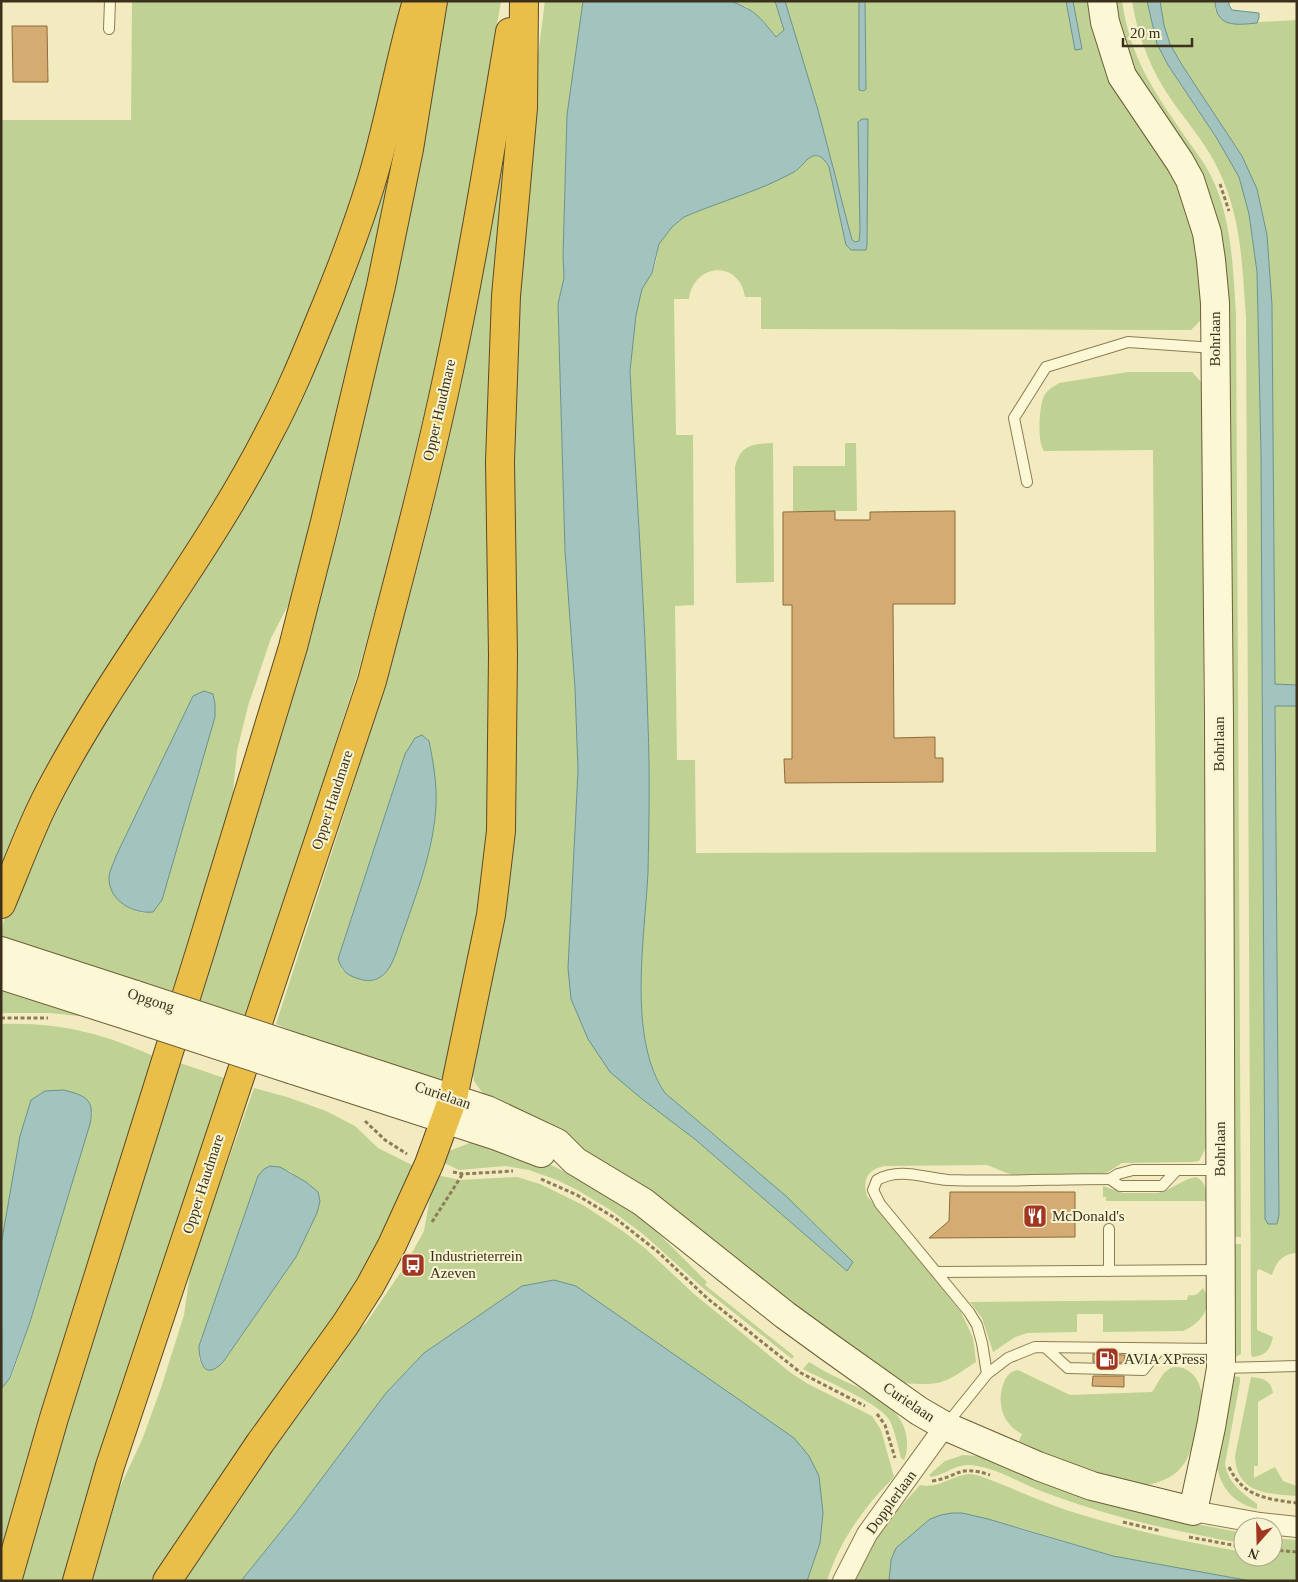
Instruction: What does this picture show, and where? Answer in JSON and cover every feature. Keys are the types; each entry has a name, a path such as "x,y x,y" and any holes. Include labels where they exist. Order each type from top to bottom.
{"highway":[{"path":"1,904 40,811 68,760 100,705 185,577 240,487 270,433 340,272 370,187 404,44 417,1"},
{"path":"7,1581 57,1409 293,647 326,522 381,286 409,149 433,1"},
{"name":"Opper Haudmare","path":"77,1581 113,1457 372,681 407,549 450,370 515,1"},
{"path":"167,1581 260,1444 345,1325 370,1286 392,1246 429,1164 449,1108 490,915 501,831 503,655 500,461 506,296 523,108 524,1"}],"main road":[{"name":"Bohrlaan","path":"1102,1 1107,30 1122,76 1180,162 1190,180 1199,204 1207,233 1215,303 1219,719 1221,1359 1213,1419 1193,1511"},
{"name":"Opgong","path":"1,951 132,1006 297,1060"},
{"name":"Opgong","path":"1,975 132,1006"},
{"name":"Curielaan","path":"297,1060 449,1108 487,1110 557,1143 575,1161 643,1202 714,1260 829,1347 919,1411 944,1426 1038,1466 1092,1486 1193,1511"}],"street":[{"name":"Dopplerlaan","path":"843,1581 867,1534 944,1426"},
{"name":"Curielaan","path":"1193,1511 1260,1524 1297,1527"}],"lane":[{"path":"108,29 110,1"},
{"path":"1027,482 1014,418 1046,366 1128,342 1215,348"},
{"path":"988,1374 977,1325 961,1301 880,1204 873,1190 877,1180 886,1174 914,1174 946,1180 1110,1179 1118,1174 1133,1170 1220,1170"},
{"path":"1110,1179 1120,1186 1162,1186 1177,1170"},
{"path":"1109,1229 1109,1271"},
{"path":"937,1272 1220,1270"},
{"path":"944,1426 988,1374 1008,1358 1035,1346 1160,1349 1221,1359 1297,1366"},
{"path":"1045,1347 1068,1368 1143,1370 1160,1349"}],"path":[{"path":"363,1120 385,1140 403,1152 458,1174 515,1171"},
{"path":"430,1226 463,1174"},
{"path":"537,1177 577,1195 615,1218 658,1251 707,1298 801,1373 868,1408"},
{"path":"875,1412 885,1425 896,1462 923,1482 934,1481 956,1472 969,1470 995,1477"},
{"path":"1119,1521 1165,1532"},
{"path":"1183,1536 1233,1545"},
{"path":"1283,1551 1297,1552"}],"green space":[{"path":"132,1 404,1 378,138 281,392 1,884 1,120 131,120"},
{"path":"445,1 501,1 464,221 435,367 394,542 357,676 247,1016 198,1000 340,526 394,288"},
{"path":"545,1 583,1 567,115 564,278 558,304 565,551 575,688 578,771 568,968 642,1099 696,1140 847,1271 853,1262 786,1196 665,1093 654,1071 646,1045 641,989 647,879 649,744 643,592 630,371 636,315 642,289 652,273 659,244 672,227 684,217 781,178 796,170 814,156 822,158 829,167 846,245 859,251 860,231 859,241 855,242 852,240 818,110 785,1 859,1 859,90 863,91 866,88 865,1 1066,1 1075,50 1082,48 1073,1 1091,1 1176,180 1191,220 1200,279 1202,319 1191,330 761,329 761,297 745,297 741,285 735,276 717,270 708,272 699,278 693,287 689,299 674,299 676,435 693,435 694,605 675,606 677,760 695,760 696,853 1156,852 1153,450 1044,451 1040,440 1040,416 1044,396 1048,390 1059,383 1128,372 1192,372 1202,383 1206,1147 1199,1161 1122,1163 1101,1175 1012,1175 987,1165 885,1166 871,1172 865,1185 867,1196 961,1312 973,1338 976,1362 942,1382 926,1384 902,1383 486,1098 474,1081 472,1070 486,982 510,398 537,63"},
{"path":"730,1 775,1 784,30 776,37 747,7"},
{"path":"1112,1 1122,1 1131,39 1144,72 1162,103 1211,176 1223,209 1232,262 1236,315 1241,1237 1232,1237 1226,311 1137,80"},
{"path":"1132,1 1147,1 1157,44 1168,65 1216,137 1239,177 1249,214 1257,272 1261,454 1265,1219 1268,1224 1279,1215 1275,705 1297,706 1297,1253 1287,1255 1280,1260 1275,1266 1272,1275 1259,1269 1257,1271 1257,1330 1273,1337 1267,1351 1253,1357 1251,1355 1246,318 1242,261 1240,242 1226,187 1206,147 1157,77 1143,46"},
{"path":"1160,1 1215,1 1215,10 1257,23 1297,20 1297,685 1275,685 1272,305 1267,235 1257,189 1242,156 1170,44 1164,25"},
{"path":"509,123 493,831 452,1058 442,1078 432,1082 401,1068 276,1024 388,673 421,554 446,447","holes":["422,735 429,741 435,785 434,829 422,876 398,945 388,967 378,979 342,970 338,959 405,754"]},
{"path":"396,143 368,283 294,594 271,638 248,706 237,751 232,803 172,991 5,941 1,932 6,913 75,764 191,582","holes":["204,691 215,717 190,802 143,913 131,909 118,900 116,856 193,696"]},
{"path":"773,443 774,582 736,583 735,467 744,450 754,445"},
{"path":"845,443 856,443 857,511 793,511 793,466 845,466"},
{"path":"1,982 88,1017 50,1013 1,1013"},
{"path":"1,1024 61,1027 98,1035 153,1056 40,1413 1,1550 1,1388 11,1378 30,1322 93,1111 1,1245"},
{"path":"180,1063 227,1079 64,1581 20,1581 54,1457"},
{"path":"254,1088 326,1111 355,1126 378,1148 416,1167 362,1284 158,1581 92,1581 119,1489 142,1440 184,1315 191,1266","holes":["264,1169 289,1171 318,1192 317,1213 296,1257 221,1365 202,1366 199,1358 199,1346 258,1176"]},
{"path":"475,1141 543,1161 590,1184 648,1223 707,1282 705,1285 794,1356 792,1359 703,1288 643,1234 612,1211 579,1191 557,1180 529,1170 505,1166 459,1170 442,1162 449,1151"},
{"path":"437,1175 460,1180 517,1177 540,1184 583,1205 646,1249 694,1294 791,1373 808,1384 872,1416 881,1430 894,1477 854,1525 838,1552 827,1581 807,1581 820,1543 794,1438 576,1286 554,1280 522,1286 424,1353 386,1393 295,1514 241,1581 176,1581 333,1355 366,1323 403,1269 424,1231 432,1186"},
{"path":"1196,1177 1204,1184 1207,1201 1106,1201 1106,1197 1103,1197 1103,1186 1123,1193 1158,1193"},
{"path":"1232,1244 1241,1244 1241,1354 1234,1358"},
{"path":"1203,1288 1207,1301 1204,1314 1195,1324 1183,1331 1103,1332 1103,1314 1077,1314 1077,1332 1027,1333 1015,1337 993,1352 982,1318 970,1302 1187,1300 1188,1295 1197,1294"},
{"path":"809,1362 873,1395 892,1409 900,1418 905,1429 907,1446 904,1460 901,1458 890,1421 884,1414 851,1392 803,1369"},
{"path":"1174,1367 1185,1369 1194,1375 1197,1380 1202,1397 1200,1412 1193,1444 1182,1466 1170,1477 1152,1484 1139,1485 1132,1483 1078,1466 1018,1443 1022,1434 1015,1430 1002,1412 1001,1397 1004,1382 1009,1374 1018,1370 1070,1395 1152,1392 1166,1371"},
{"path":"1233,1376 1240,1377 1240,1382 1225,1464 1233,1483 1241,1492 1257,1504 1257,1509 1241,1503 1229,1493 1221,1480 1216,1464"},
{"path":"1251,1377 1266,1380 1273,1393 1258,1402 1258,1466 1254,1466 1254,1478 1275,1467 1283,1481 1297,1486 1297,1496 1275,1494 1255,1489 1241,1478 1237,1468 1235,1456"},
{"path":"963,1455 980,1456 1160,1517 1233,1531 1233,1541 1175,1530 1117,1516 1060,1498 979,1466 965,1465 936,1476 931,1477 929,1475 945,1461"},
{"path":"962,1475 977,1475 1090,1518 1155,1535 1233,1550 1233,1567 1283,1567 1283,1539 1297,1540 1297,1581 1251,1581 1113,1556 1018,1527 930,1519 896,1548 889,1581 854,1581 872,1543 894,1514 920,1485 939,1484"}],"water":[{"path":"583,1 730,1 745,7 756,15 776,37 784,30 775,1 785,1 818,110 852,240 855,242 859,241 860,231 858,122 862,119 868,119 866,250 851,250 846,245 829,167 819,156 809,158 796,170 781,179 684,217 672,227 659,244 652,273 642,289 636,315 630,371 643,592 649,743 648,872 641,986 642,1016 646,1044 653,1070 665,1093 786,1196 853,1262 847,1271 696,1140 610,1072 588,1039 571,999 568,968 578,771 575,688 565,551 558,304 564,278 567,115"},
{"path":"859,1 865,1 866,89 863,91 859,90"},
{"path":"1066,1 1073,1 1082,49 1075,50"},
{"path":"1147,1 1160,1 1164,25 1170,44 1242,156 1257,189 1267,235 1272,305 1275,684 1297,685 1297,706 1275,706 1279,1215 1277,1224 1268,1224 1265,1219 1261,454 1257,272 1249,214 1239,177 1216,137 1168,65 1157,44"},
{"path":"1215,1 1229,1 1232,10 1259,13 1257,23 1228,23 1219,16"},
{"path":"204,691 213,694 215,717 162,900 153,912 138,911 124,904 113,893 110,886 110,873 116,856 193,696"},
{"path":"422,735 429,741 436,789 435,821 429,853 392,963 386,972 378,978 370,981 363,980 347,973 342,968 338,959 405,754 415,738"},
{"path":"64,1090 78,1094 87,1100 91,1109 90,1124 30,1322 10,1378 2,1388 1,1245 20,1136 31,1100 45,1091"},
{"path":"270,1166 280,1167 306,1182 318,1192 320,1201 317,1213 296,1257 224,1361 214,1369 206,1369 201,1362 199,1346 258,1176 264,1169"},
{"path":"554,1280 576,1286 794,1438 809,1456 819,1476 823,1513 820,1543 807,1581 241,1581 295,1514 386,1393 424,1353 522,1286"},
{"path":"952,1513 962,1513 988,1519 1113,1556 1251,1581 889,1581 891,1560 896,1548 930,1519"}],"building":[{"path":"12,26 47,26 48,82 13,82"},
{"path":"835,511 835,520 870,520 870,512 955,511 955,604 893,604 894,738 935,737 935,758 943,758 943,782 785,783 784,759 792,759 792,605 783,605 783,512"},
{"path":"950,1192 1075,1192 1075,1237 929,1238 949,1221"},
{"path":"1093,1354 1125,1355 1124,1363 1093,1362"},
{"path":"1093,1376 1124,1376 1124,1387 1092,1386"}],"place":[{"name":"McDonald's","path":"1035,1216"},
{"name":"Industrieterrein Azeven","path":"413,1265"},
{"name":"AVIA XPress","path":"1107,1359"}]}
